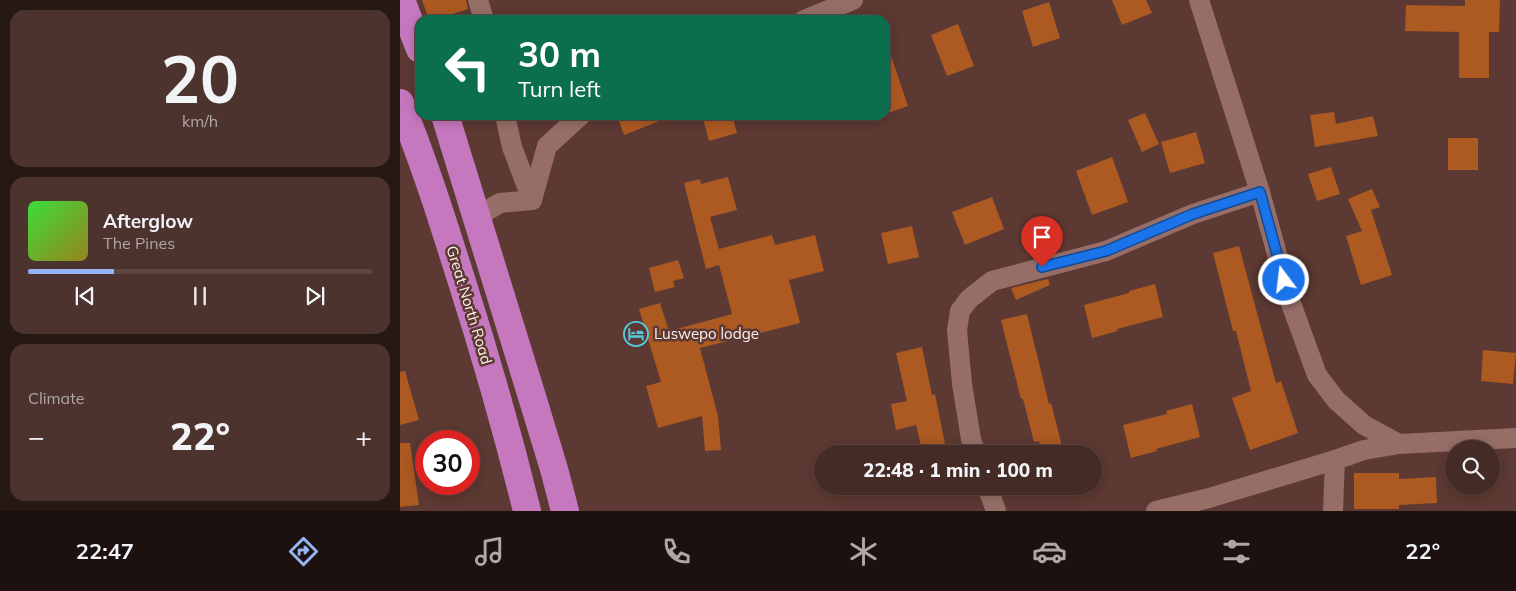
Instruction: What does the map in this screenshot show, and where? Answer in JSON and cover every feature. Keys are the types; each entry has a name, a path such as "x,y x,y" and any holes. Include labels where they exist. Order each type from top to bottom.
{"highway":[{"path":"401,0 415,36"},
{"name":"Great North Road","path":"400,103 444,224 476,326 505,422 527,511"},
{"path":"447,120 554,469 564,511"}],"street":[{"path":"478,0 482,15"},
{"path":"816,15 853,0"},
{"path":"1199,0 1260,192 1289,298 1317,375 1336,400 1364,425 1399,444"},
{"path":"506,120 512,147 532,200"},
{"path":"532,200 547,146 576,120"},
{"path":"974,445 962,384 957,330 960,311 969,299 992,281 1106,251 1193,214 1260,192"},
{"path":"476,217 500,203 532,200"},
{"path":"1156,511 1209,498 1364,450 1399,444 1516,438"},
{"path":"1333,511 1335,460"},
{"path":"990,495 996,511"}],"building":[{"path":"422,0 466,0 468,9 450,15 427,15"},
{"path":"1112,0 1146,0 1152,13 1122,25"},
{"path":"1465,0 1500,0 1499,32 1489,32 1489,78 1459,78 1459,32 1405,31 1406,5 1465,6"},
{"path":"1049,2 1060,38 1033,47 1022,11"},
{"path":"958,24 974,66 947,76 931,35"},
{"path":"890,53 908,106 890,112"},
{"path":"1334,112 1336,124 1373,116 1378,136 1315,147 1310,115"},
{"path":"1145,113 1159,144 1142,152 1128,120"},
{"path":"619,120 662,120 624,135"},
{"path":"703,120 733,120 737,133 709,141"},
{"path":"1196,132 1205,163 1170,173 1161,142"},
{"path":"1448,138 1478,138 1478,170 1448,170"},
{"path":"1112,157 1128,202 1092,215 1076,171"},
{"path":"1331,167 1340,194 1317,201 1308,174"},
{"path":"728,177 737,210 710,217 719,249 772,235 775,245 815,235 824,271 789,280 800,323 700,348 718,416 721,450 705,451 702,416 658,428 646,386 661,382 639,309 660,303 669,331 732,314 719,265 706,269 684,183 700,179 701,184"},
{"path":"1372,189 1380,207 1371,210 1392,275 1361,285 1346,236 1362,231 1348,199"},
{"path":"992,197 1004,229 965,245 952,212"},
{"path":"912,226 919,257 888,264 881,233"},
{"path":"1239,246 1276,383 1281,381 1298,433 1250,450 1232,398 1251,391 1213,253"},
{"path":"678,260 684,278 673,281 675,287 655,292 649,268"},
{"path":"1048,279 1050,285 1016,300 1011,288"},
{"path":"1155,284 1163,317 1117,329 1118,331 1092,338 1084,305"},
{"path":"1027,314 1049,404 1051,403 1062,445 1040,445 1039,441 1034,442 1001,320"},
{"path":"922,347 932,395 935,394 945,445 921,445 916,425 896,430 891,404 907,401 896,353"},
{"path":"1483,350 1516,353 1513,384 1481,381"},
{"path":"405,371 419,420 400,425 400,372"},
{"path":"1192,404 1200,437 1131,458 1123,425 1167,414 1166,411"},
{"path":"400,443 410,443 415,477 415,495 418,495 419,505 400,507"},
{"path":"1354,473 1399,473 1399,479 1436,477 1437,503 1399,505 1399,509 1354,509"}],"place":[{"name":"Luswepo lodge","path":"636,334"}],"route":[{"path":"1042,267 1106,251 1193,214 1260,192 1284,280"}]}
